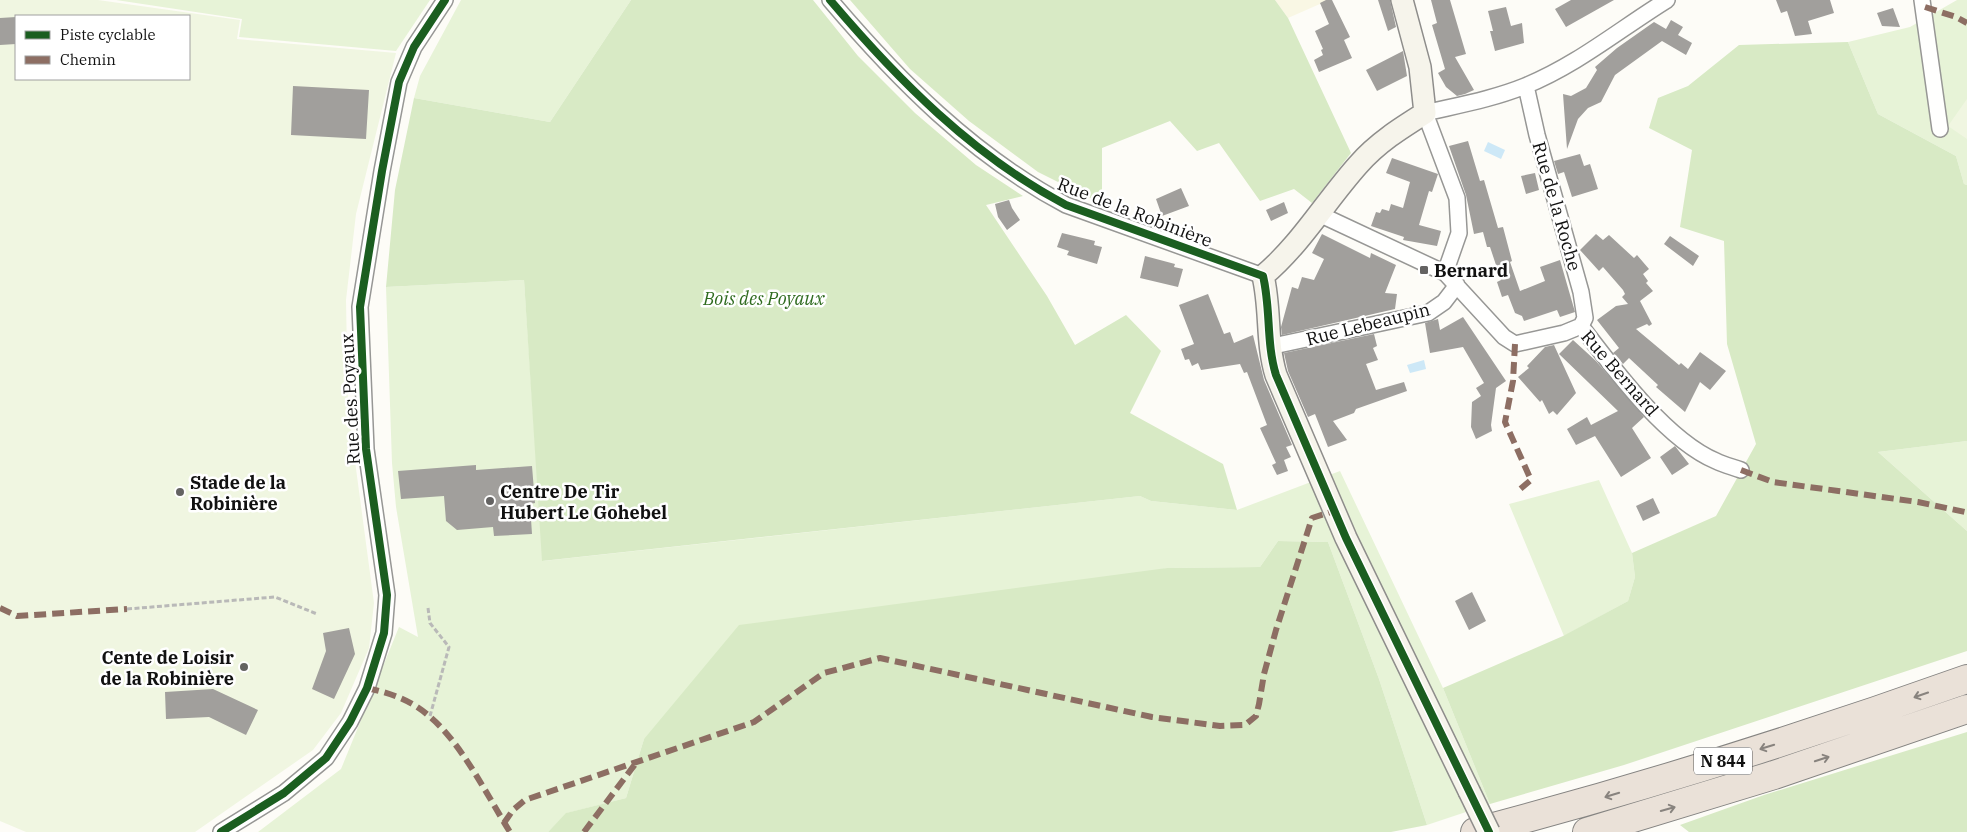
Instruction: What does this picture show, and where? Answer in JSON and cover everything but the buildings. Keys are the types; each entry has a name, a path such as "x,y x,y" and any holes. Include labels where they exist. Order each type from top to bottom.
{"highway":[{"name":"N 844","path":"1475,832 1609,796 1769,747 1967,679"},
{"name":"N 844","path":"1587,832 1774,775 1967,709"}],"street":[{"name":"Rue des Poyaux","path":"221,832 284,793 326,758 350,722 367,688 384,633 387,595 366,449 360,307 382,171 400,82 414,47 445,0"},
{"name":"Rue de la Robinière","path":"830,0 864,40 950,126 994,161 1040,191 1066,205 1263,276"},
{"path":"1402,0 1420,68 1425,113 1457,198 1459,233 1445,273"},
{"path":"1489,832 1334,511 1276,375 1269,347 1269,302 1263,276 1285,258 1358,165 1376,146 1425,113 1490,99 1526,86 1558,70 1610,39 1667,0"},
{"path":"1922,0 1940,129"},
{"name":"Rue de la Roche","path":"1526,86 1537,136 1581,292 1585,318 1581,326"},
{"name":"Rue Bernard","path":"1319,214 1445,273 1504,337 1516,344 1564,334 1581,326 1615,371 1666,424 1715,461 1741,470"},
{"name":"Rue Lebeaupin","path":"1269,347 1428,313 1444,302 1457,285"}],"path":[{"path":"127,609 276,597 317,614"},
{"path":"428,608 430,623 449,647 430,716"}],"shaded area":[{"path":"1275,0 1329,0 1288,18"}],"green space":[{"name":"Stade de la Robinière","path":"0,0 98,0 240,20 237,39 396,53 356,214 346,300 348,409 374,603 369,648 341,713 313,750 195,832 26,832 0,821"},
{"path":"116,0 430,0 396,51 239,37 242,19"},
{"path":"461,0 631,0 550,122 414,98 420,76"},
{"name":"Bois des Poyaux","path":"631,0 813,0 858,56 915,113 976,165 1023,196 986,205 1047,296 1075,345 1126,315 1161,351 1130,413 1223,464 1237,510 1151,501 1140,496 542,561 524,280 386,287 395,190 414,98 550,122"},
{"path":"850,0 1275,0 1288,18 1351,153 1312,203 1294,189 1260,201 1219,143 1197,151 1170,121 1102,148 1102,204 1038,172 969,121 910,69"},
{"path":"1957,0 1967,0 1967,185 1964,184 1956,156 1878,114 1848,42 1910,27"},
{"path":"1848,42 1878,114 1956,156 1964,184 1967,185 1967,441 1878,452 1967,531 1967,651 1624,765 1490,804 1443,688 1563,636 1628,601 1635,577 1632,553 1716,516 1756,444 1727,344 1724,241 1680,227 1692,150 1649,128 1658,98 1688,86 1739,45"},
{"path":"1967,99 1967,139 1948,126"},
{"path":"524,280 543,561 1140,496 1151,501 1237,510 1340,471 1443,688 1490,804 1427,825 1379,679 1328,542 1278,541 1260,567 1167,568 644,739 626,798 567,813 548,832 258,832 341,769 399,627 418,637 396,507 392,463 386,287"},
{"path":"1967,441 1967,531 1878,452"},
{"path":"1599,480 1632,553 1635,577 1628,601 1564,636 1509,504"},
{"path":"1278,541 1328,542 1379,679 1427,825 1391,832 548,832 566,813 626,798 644,739 739,625 1167,568 1260,567"},
{"path":"1967,732 1967,832 1689,832 1680,825 1764,795"}],"water":[{"path":"1488,142 1505,150 1501,159 1484,151"},
{"path":"1424,360 1426,369 1410,373 1407,365"}],"marked path":[{"path":"1925,7 1956,17 1967,23"},
{"path":"1515,344 1513,381 1505,422 1531,480 1519,490"},
{"path":"1741,470 1773,482 1918,502 1967,514"},
{"path":"504,823 513,810 525,800 754,722 824,673 880,658 1152,717 1220,726 1245,725 1256,716 1264,674 1276,630 1312,518 1334,511"},
{"path":"0,608 17,616 127,609"},
{"path":"367,688 408,701 422,710 441,727 463,755 510,832"},
{"path":"584,832 636,763"}],"cycle path":[{"path":"221,832 284,793 326,758 350,722 367,688 384,633 387,595 366,449 360,307 382,171 399,82 414,47 445,0"},
{"path":"830,0 882,59 938,114 999,163 1032,185 1066,205 1263,276 1271,351 1276,375 1346,538 1489,832"}],"place":[{"name":"Bernard","path":"1424,270"},
{"name":"Stade de la Robinière","path":"180,492"},
{"name":"Centre De Tir Hubert Le Gohebel","path":"490,501"},
{"name":"Cente de Loisir de la Robinière","path":"244,667"}]}
